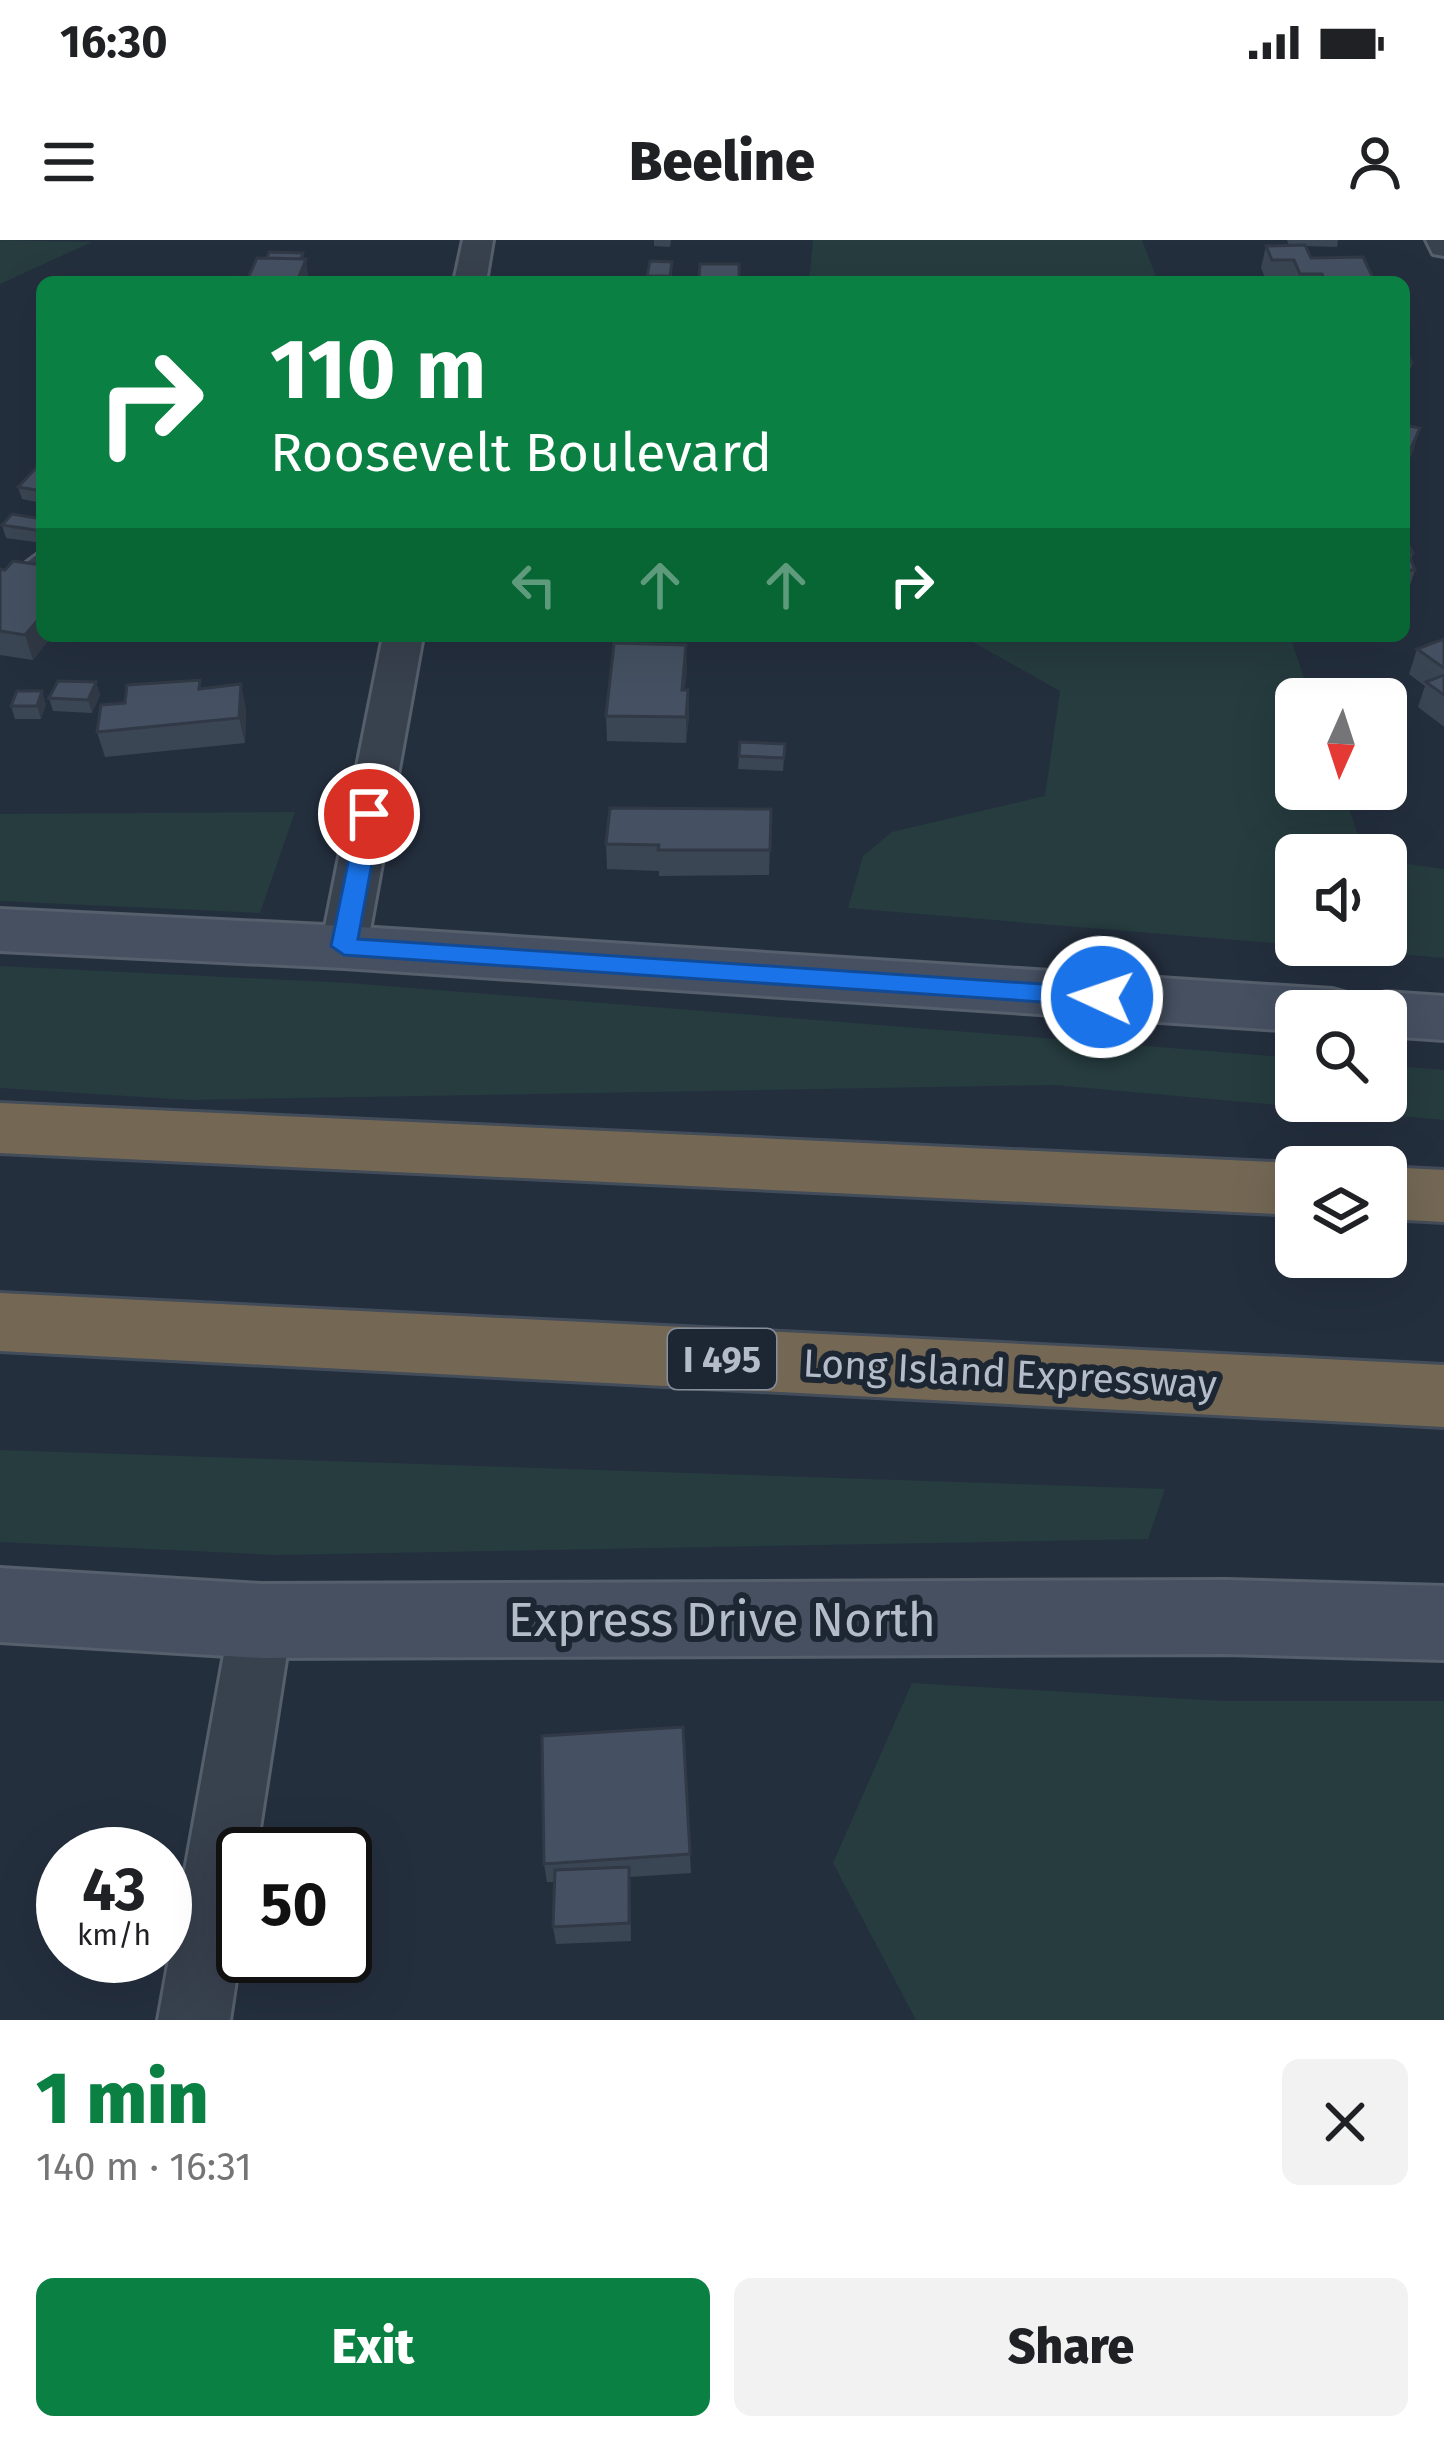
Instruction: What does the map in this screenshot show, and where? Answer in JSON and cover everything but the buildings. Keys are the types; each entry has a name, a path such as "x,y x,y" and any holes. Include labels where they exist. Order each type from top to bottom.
{"highway":[{"path":"0,1128 1275,1188"},
{"path":"1407,1194 1444,1196"},
{"name":"Long Island Expressway","path":"0,1322 1444,1396"}],"main road":[{"path":"0,930 344,946 1275,1007"},
{"path":"1407,1015 1444,1018"},
{"name":"Express Drive North","path":"0,1605 261,1621 1226,1617 1444,1623"}],"street":[{"path":"471,276 478,240"},
{"path":"344,946 402,642"},
{"path":"194,2020 261,1621"}],"green space":[{"path":"0,240 92,242 0,284"},
{"path":"813,240 1142,240 1156,276 810,276"},
{"path":"973,642 1292,642 1304,678 1275,678 1275,810 1349,810 1358,834 1275,834 1275,943 848,908 863,856 892,832 1045,796 1060,691"},
{"path":"295,812 260,913 0,901 0,814"},
{"path":"1407,864 1444,869 1444,958 1407,955"},
{"path":"0,966 349,983 1275,1056 1275,1105 1054,1085 189,1100 0,1088"},
{"path":"1407,1067 1444,1070 1444,1120 1407,1117"},
{"path":"0,1450 1165,1489 1148,1539 275,1555 0,1542"},
{"path":"912,1683 1222,1701 1444,1701 1444,2020 916,2020 833,1863"}],"route":[{"path":"369,814 344,946 1102,997"}]}
